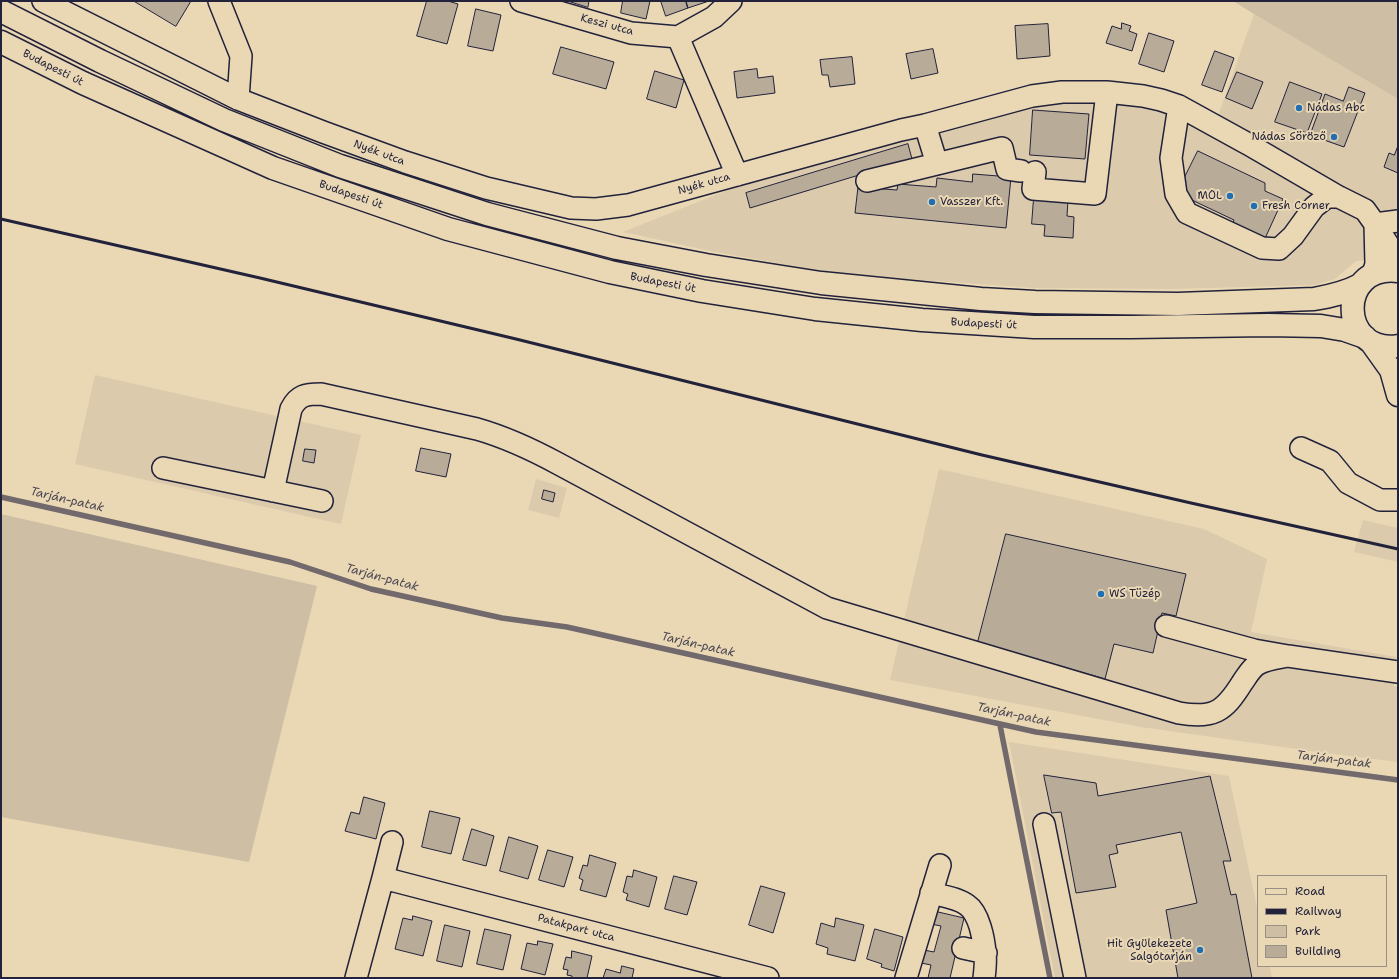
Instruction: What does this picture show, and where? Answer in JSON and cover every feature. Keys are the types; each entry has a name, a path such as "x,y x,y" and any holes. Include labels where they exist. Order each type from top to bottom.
{"main road":[{"path":"1,11 100,61 224,120 340,166 487,214 617,248 706,265 821,283 989,300 1178,304 1314,299 1350,291 1366,279 1390,270 1398,271"},
{"name":"Budapesti út","path":"1,42 83,84 273,168 448,229 610,272 702,291 815,309 922,320 1034,327 1321,326 1345,330 1381,346 1398,346"},
{"path":"1366,279 1354,296 1352,308 1355,324 1391,370 1398,395"}],"street":[{"name":"Nyék utca","path":"43,1 238,99 405,162 486,188 571,208 596,209 628,205 737,175"},
{"path":"219,1 241,56 238,99"},
{"name":"Keszi utca","path":"521,1 631,33 678,36"},
{"path":"731,1 714,17 678,36 737,175 1032,96 1062,92 1107,92 1143,96 1179,106 1339,197 1365,210 1398,260"},
{"path":"867,181 1002,148 1007,169 1028,172 1033,189 1096,194 1107,92"},
{"path":"1179,106 1171,158 1176,194 1187,213 1262,248 1279,249 1293,236 1314,208 1327,197 1339,197"},
{"path":"925,125 937,164"},
{"path":"1375,224 1398,221"},
{"path":"1366,279 1376,264 1375,224"},
{"path":"273,491 291,409 300,397 321,394 476,429 496,434 518,443 827,608 1179,713 1203,716 1219,710 1228,704 1250,671 1258,664 1269,659 1288,656"},
{"path":"1301,448 1330,461 1348,483 1374,497 1380,500 1398,500"},
{"path":"163,468 322,501"},
{"path":"1166,626 1254,650 1398,672"},
{"path":"1044,824 1076,978"},
{"path":"356,978 392,842"},
{"path":"906,978 940,865"},
{"name":"Patakpart utca","path":"383,878 768,978"},
{"path":"931,894 957,900 967,905 980,925 986,954 984,978"},
{"path":"963,948 986,954"}],"shaded area":[{"path":"1254,14 1398,99 1398,259 1356,261 1335,279 1315,285 1173,289 1035,288 907,279 815,270 710,251 623,232 740,185 1066,96 1146,104 1212,133"},
{"path":"95,375 361,435 341,524 75,464"},
{"path":"939,469 1204,529 1267,559 1251,632 1396,657 1394,686 1398,687 1398,762 1141,727 890,680"},
{"path":"536,479 567,488 559,518 528,510"},
{"path":"1363,520 1398,528 1398,562 1354,552"},
{"path":"1009,742 1229,776 1257,907 1257,967 1270,967 1272,978 1055,978"}],"green space":[{"path":"1233,1 1398,1 1398,99 1254,14"},
{"path":"1,514 317,586 249,862 1,817"}],"building":[{"path":"134,1 191,1 176,26"},
{"path":"427,1 448,1 458,4 447,44 417,36"},
{"path":"568,1 589,1 588,7"},
{"path":"623,1 650,1 646,19 621,13"},
{"path":"661,1 686,1 688,8 666,16"},
{"path":"686,1 709,1 688,8"},
{"path":"476,9 501,15 493,51 468,46"},
{"path":"1122,23 1131,26 1129,31 1137,34 1132,51 1106,43 1112,26 1121,29"},
{"path":"1048,24 1050,56 1017,59 1015,26"},
{"path":"1149,33 1174,41 1164,72 1139,64"},
{"path":"561,47 614,62 606,89 553,74"},
{"path":"933,49 938,73 911,79 906,54"},
{"path":"1215,51 1234,58 1222,92 1202,85"},
{"path":"852,57 855,84 830,87 828,75 822,75 820,60"},
{"path":"757,69 758,78 773,76 775,93 737,98 734,72"},
{"path":"655,71 684,80 676,108 647,99"},
{"path":"1237,72 1263,82 1252,109 1226,98"},
{"name":"Nádas Abc","path":"1290,82 1322,94 1307,133 1275,122"},
{"path":"1349,87 1365,93 1344,147 1310,135 1325,94 1343,101"},
{"path":"1033,110 1089,114 1085,159 1030,155"},
{"path":"908,144 912,159 750,208 746,193"},
{"path":"1398,146 1398,173 1384,167 1389,153 1394,155"},
{"name":"MOL","path":"1198,151 1265,183 1265,191 1283,199 1262,245 1230,230 1234,220 1177,193"},
{"name":"Vasszer Kft.","path":"973,174 1011,177 1006,228 855,213 858,187 897,190 898,184 936,187 937,178 972,182"},
{"path":"1034,198 1068,200 1067,216 1074,217 1073,238 1044,236 1045,225 1032,224"},
{"path":"421,448 451,454 446,477 416,471"},
{"path":"305,449 316,450 314,463 303,461"},
{"path":"544,490 555,493 553,502 542,499"},
{"path":"1006,534 1186,574 1176,616 1162,613 1153,653 1114,644 1105,679 978,642"},
{"path":"1044,775 1096,783 1098,796 1210,776 1231,861 1223,861 1231,895 1236,894 1252,978 1178,978 1166,910 1197,903 1181,832 1116,845 1118,853 1109,855 1116,887 1076,893 1061,812 1052,813"},
{"path":"364,797 385,803 376,839 345,831 351,812 359,814"},
{"path":"430,811 460,818 451,854 422,847"},
{"path":"472,829 494,836 486,866 463,860"},
{"path":"509,837 538,846 528,879 500,871"},
{"path":"548,850 573,857 564,887 539,880"},
{"path":"590,855 616,863 606,897 580,890 583,880 579,878 583,865 587,866"},
{"path":"634,870 657,877 649,907 626,900 628,894 623,892 627,876 632,877"},
{"path":"674,876 697,882 687,915 665,909"},
{"path":"761,886 785,893 773,933 749,925"},
{"path":"934,911 964,918 950,978 928,978 931,965 921,963 924,950 934,952 941,926 931,924"},
{"path":"413,916 432,921 423,956 395,949 403,918 412,920"},
{"path":"836,918 864,925 855,961 827,954 828,948 816,944 821,923 834,927"},
{"path":"445,925 470,931 462,967 437,961"},
{"path":"485,929 511,935 503,970 477,964"},
{"path":"875,929 903,937 894,971 881,967 882,964 867,959"},
{"path":"538,941 553,944 545,975 521,969 527,943 537,945"},
{"path":"572,951 592,956 587,978 572,978 572,976 567,975 568,970 563,969 566,957 571,958"},
{"path":"622,966 634,969 632,978 603,978 606,969 620,973"}],"waterway":[{"name":"Tarján-patak","path":"1,497 290,562 371,589 502,618 567,627 1036,732 1398,780"},
{"path":"1000,725 1050,978"}],"railway":[{"path":"1,219 260,278 516,339 982,455 1398,549"}],"place":[{"name":"Nádas Abc","path":"1299,108"},
{"name":"Nádas Söröző","path":"1334,137"},
{"name":"MOL","path":"1230,196"},
{"name":"Vasszer Kft.","path":"932,202"},
{"name":"Fresh Corner","path":"1254,206"},
{"name":"WS Tüzép","path":"1101,594"},
{"name":"Hit Gyülekezete Salgótarján","path":"1200,950"}]}
